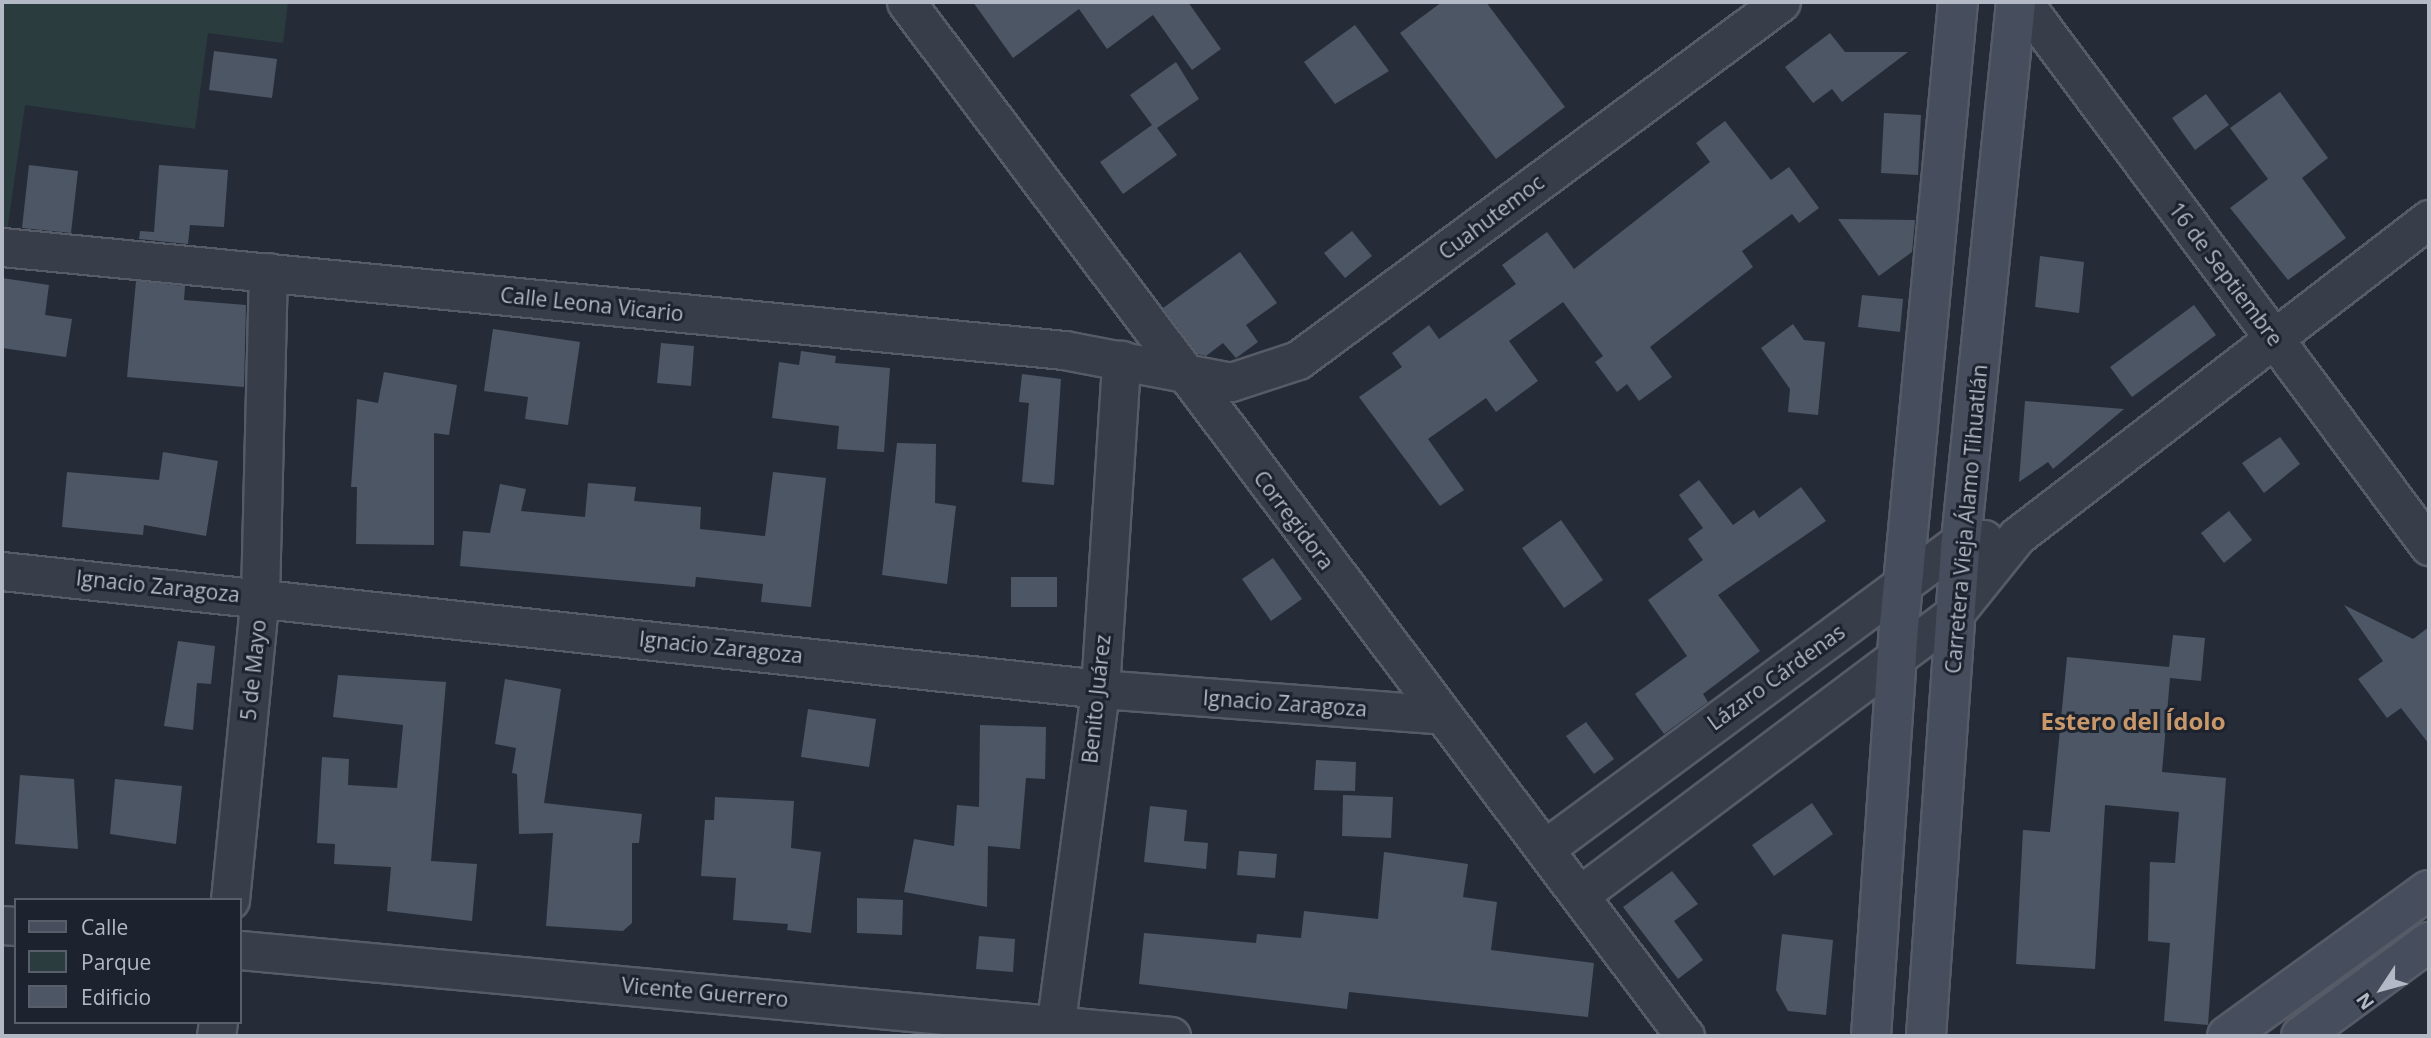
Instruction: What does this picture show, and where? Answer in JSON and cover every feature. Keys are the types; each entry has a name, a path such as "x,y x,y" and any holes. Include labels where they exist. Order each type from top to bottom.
{"main road":[{"path":"1871,1036 1903,584 1958,2"},
{"name":"Carretera Vieja Álamo Tihuatlán","path":"1926,1036 1961,541 2016,2"},
{"path":"2227,1036 2429,890"},
{"path":"2301,1036 2429,942"}],"street":[{"name":"Corregidora","path":"906,2 1181,372 1441,715 1547,847 1685,1036"},
{"name":"Cuahutemoc","path":"1181,372 1231,383 1298,360 1781,2"},
{"name":"16 de Septiembre","path":"2023,2 2429,546"},
{"path":"1581,894 1956,612 2017,536 2429,219"},
{"name":"Calle Leona Vicario","path":"2,247 1121,360 1181,372"},
{"name":"5 de Mayo","path":"230,898 260,596 268,272"},
{"name":"Benito Juárez","path":"1054,1030 1100,689 1121,360"},
{"path":"1961,541 2017,536"},
{"name":"Lázaro Cárdenas","path":"1547,847 1961,541"},
{"name":"Ignacio Zaragoza","path":"2,571 260,596 1100,689 1441,715"},
{"name":"Vicente Guerrero","path":"242,950 1054,1030 1171,1036"}],"green space":[{"path":"2,2 288,2 283,43 208,33 195,129 25,105 4,253"}],"building":[{"path":"973,2 1188,2 1221,49 1192,70 1153,15 1107,49 1079,9 1013,58"},
{"path":"1442,2 1486,2 1565,107 1496,159 1400,33"},
{"path":"1355,25 1389,71 1335,104 1304,62"},
{"path":"1830,33 1845,52 1908,52 1842,102 1832,89 1813,103 1785,67"},
{"path":"214,51 277,59 272,98 209,90"},
{"path":"1176,62 1199,99 1157,128 1177,155 1123,194 1100,162 1152,125 1130,95"},
{"path":"2280,92 2328,158 2302,178 2346,238 2288,280 2230,208 2268,179 2230,128"},
{"path":"2206,94 2229,125 2195,150 2172,118"},
{"path":"1884,113 1921,115 1918,175 1881,173"},
{"path":"1725,121 1771,180 1789,167 1819,208 1799,223 1792,214 1742,251 1753,267 1650,347 1672,377 1639,401 1627,384 1617,392 1595,362 1603,356 1563,302 1509,341 1538,381 1496,412 1486,398 1428,439 1464,490 1440,506 1359,397 1402,367 1392,353 1429,325 1439,339 1516,284 1502,265 1547,232 1574,269 1710,162 1696,143"},
{"path":"29,165 78,171 71,233 22,228"},
{"path":"159,165 228,170 224,227 190,225 188,244 139,239 140,231 154,232"},
{"path":"1838,219 1915,220 1912,252 1879,276"},
{"path":"1352,231 1372,256 1345,278 1324,253"},
{"path":"1240,252 1277,303 1246,325 1258,342 1236,358 1223,343 1206,356 1198,354 1163,308"},
{"path":"2040,256 2084,262 2079,313 2035,307"},
{"path":"2,278 49,285 45,315 72,319 66,357 2,348"},
{"path":"136,281 185,286 184,300 246,305 244,387 127,377"},
{"path":"1862,295 1903,299 1900,332 1858,327"},
{"path":"2194,305 2216,335 2132,397 2110,367"},
{"path":"1793,324 1804,340 1825,342 1818,415 1788,412 1790,389 1761,348"},
{"path":"493,329 580,342 568,425 525,419 528,397 484,391"},
{"path":"661,343 694,346 691,386 657,383"},
{"path":"801,351 836,356 835,363 890,368 884,452 837,449 839,426 772,418 779,362 799,365"},
{"path":"384,372 457,385 449,435 434,433 434,545 356,544 357,487 351,487 357,399 378,403"},
{"path":"1022,374 1061,379 1054,485 1022,482 1029,403 1019,402"},
{"path":"2025,401 2124,409 2053,469 2048,462 2019,482"},
{"path":"2280,437 2300,464 2264,493 2242,463"},
{"path":"897,443 936,444 935,503 956,506 947,584 882,575"},
{"path":"163,452 218,461 206,536 144,525 143,535 62,527 67,472 159,480"},
{"path":"773,472 826,478 811,607 761,602 763,584 696,577 695,587 460,566 463,531 490,533 500,484 526,489 521,511 585,517 588,483 636,487 634,501 701,507 700,529 765,536"},
{"path":"1699,480 1733,525 1754,510 1759,518 1801,487 1826,521 1718,595 1760,651 1703,694 1708,702 1664,734 1635,694 1687,656 1648,600 1703,560 1688,539 1703,528 1679,495"},
{"path":"2229,511 2252,540 2224,563 2201,533"},
{"path":"1561,520 1603,580 1564,608 1522,548"},
{"path":"1273,558 1302,599 1271,621 1242,579"},
{"path":"1011,577 1057,577 1057,607 1011,607"},
{"path":"2344,605 2413,639 2429,627 2429,744 2401,708 2387,718 2358,679 2383,661"},
{"path":"2173,635 2205,638 2201,681 2170,678 2162,772 2226,778 2208,1025 2164,1021 2170,943 2148,941 2150,862 2175,863 2179,812 2105,805 2095,969 2016,964 2023,830 2050,832 2067,657 2169,667"},
{"path":"178,641 215,646 211,684 197,683 193,730 164,726"},
{"path":"338,675 446,682 431,861 477,864 472,921 387,911 391,867 334,864 335,844 317,843 322,757 349,759 348,785 397,788 403,725 333,717"},
{"path":"505,679 561,689 544,803 642,814 639,843 632,843 632,923 623,931 546,926 553,833 519,834 517,774 512,773 516,748 495,744"},
{"path":"808,709 876,719 869,767 801,757"},
{"path":"1586,722 1614,759 1594,774 1566,736"},
{"path":"980,725 1046,727 1045,779 1026,778 1020,849 988,846 987,907 904,892 914,839 954,846 957,805 979,807"},
{"path":"1316,760 1356,762 1355,791 1314,790"},
{"path":"20,775 74,779 78,849 15,844"},
{"path":"115,779 182,786 176,844 110,834"},
{"path":"1343,795 1393,797 1391,838 1342,836"},
{"path":"715,797 794,801 791,848 821,852 811,933 787,930 788,924 733,920 736,878 701,876 705,820 714,820"},
{"path":"1812,803 1833,834 1774,876 1752,845"},
{"path":"1150,806 1187,810 1184,841 1208,843 1206,869 1144,862"},
{"path":"1239,851 1277,854 1275,878 1237,875"},
{"path":"1384,852 1468,864 1463,897 1497,902 1491,950 1594,963 1588,1017 1349,992 1347,1009 1139,984 1144,933 1256,943 1257,934 1301,938 1304,911 1378,919"},
{"path":"1672,871 1698,904 1674,921 1703,960 1678,979 1623,907"},
{"path":"857,898 903,900 902,935 857,933"},
{"path":"1782,934 1833,940 1826,1015 1788,1011 1776,990"},
{"path":"979,936 1015,939 1013,972 976,969"}],"district":[{"name":"Estero del Ídolo","path":"2133,721"}]}
